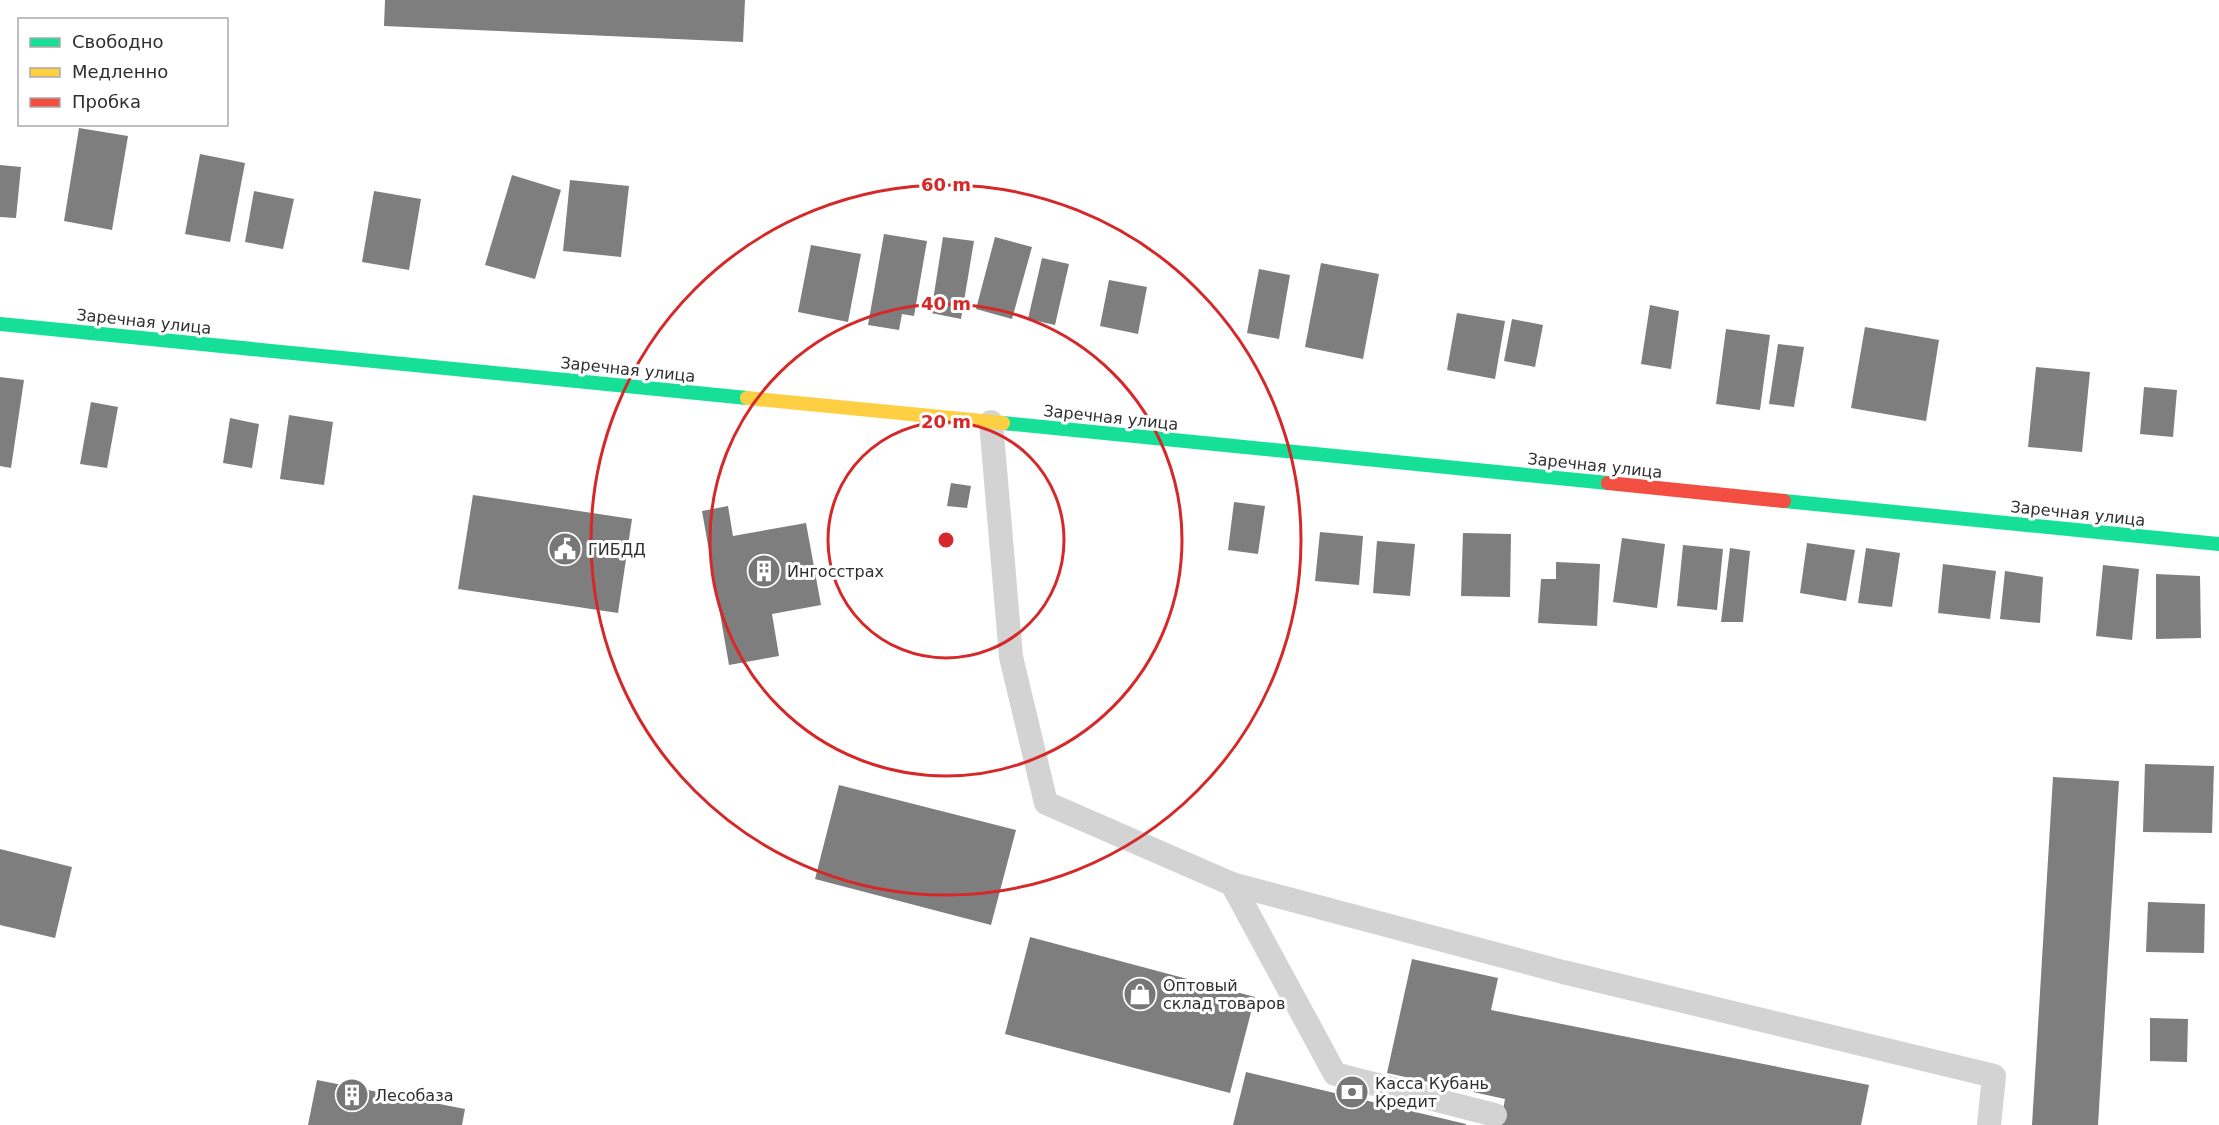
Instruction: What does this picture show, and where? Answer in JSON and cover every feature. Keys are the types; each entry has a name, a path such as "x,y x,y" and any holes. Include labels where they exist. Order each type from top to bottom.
{"street":[{"name":"Заречная улица","path":"0,324 2219,544"}],"lane":[{"path":"991,422 1011,657 1046,803 1232,884 1563,972 1994,1076 1989,1125"},
{"path":"1232,884 1335,1074 1495,1115"}],"building":[{"path":"385,0 745,0 743,42 384,26"},
{"path":"79,128 128,136 112,230 64,221"},
{"path":"200,154 245,163 230,242 185,234"},
{"path":"0,165 21,167 16,218 0,217"},
{"path":"512,175 561,190 535,279 485,265"},
{"path":"570,180 629,186 621,257 563,251"},
{"path":"254,191 294,199 283,249 245,242"},
{"path":"374,191 421,199 409,270 362,262"},
{"path":"884,234 927,241 914,316 902,314 899,330 868,325"},
{"path":"943,237 974,241 961,319 931,313"},
{"path":"995,237 1032,247 1012,319 976,309"},
{"path":"811,245 861,254 848,322 798,312"},
{"path":"1042,258 1069,264 1055,325 1028,319"},
{"path":"1321,263 1379,274 1363,359 1305,347"},
{"path":"1259,269 1290,275 1279,339 1247,333"},
{"path":"1109,280 1147,287 1138,334 1100,326"},
{"path":"1650,305 1679,311 1671,369 1641,364"},
{"path":"1457,313 1505,321 1495,379 1447,370"},
{"path":"1512,319 1543,325 1535,367 1504,361"},
{"path":"1865,327 1939,340 1926,421 1851,408"},
{"path":"1726,329 1770,335 1760,410 1716,404"},
{"path":"1778,344 1804,347 1794,407 1769,404"},
{"path":"2036,367 2090,372 2082,452 2028,447"},
{"path":"0,377 24,380 11,468 0,466"},
{"path":"2144,387 2177,390 2173,437 2140,434"},
{"path":"91,402 118,407 107,468 80,464"},
{"path":"289,415 333,422 324,485 280,479"},
{"path":"230,418 259,424 252,468 223,463"},
{"path":"951,483 971,486 967,508 947,506"},
{"path":"473,495 632,519 618,613 458,589"},
{"path":"1234,502 1265,506 1258,554 1228,550"},
{"name":"Ингосстрах","path":"728,506 733,536 806,523 821,605 772,614 779,656 729,665 702,511"},
{"path":"1320,532 1363,536 1359,585 1315,581"},
{"path":"1463,533 1511,534 1510,597 1461,596"},
{"path":"1622,538 1665,544 1657,608 1613,602"},
{"path":"1377,541 1415,544 1410,596 1373,593"},
{"path":"1807,543 1855,550 1846,601 1800,593"},
{"path":"1683,545 1723,549 1717,610 1677,606"},
{"path":"1730,548 1750,551 1743,622 1721,622"},
{"path":"1866,548 1900,553 1892,607 1858,603"},
{"path":"1556,562 1600,564 1597,626 1538,623 1541,579 1556,579"},
{"path":"1943,564 1996,571 1990,619 1938,613"},
{"path":"2103,565 2139,569 2132,640 2096,636"},
{"path":"2005,571 2043,577 2040,623 2000,619"},
{"path":"2156,574 2200,576 2201,638 2156,639"},
{"path":"2145,764 2214,766 2212,833 2143,832"},
{"path":"2053,777 2119,781 2098,1125 2032,1125"},
{"path":"839,785 1016,830 991,925 815,879"},
{"path":"0,849 72,867 55,938 0,925"},
{"path":"2148,902 2205,904 2204,953 2146,952"},
{"path":"1030,937 1255,997 1230,1093 1005,1034"},
{"path":"1412,959 1498,978 1491,1010 1869,1085 1861,1125 1500,1125 1505,1099 1387,1073"},
{"path":"2150,1018 2188,1019 2187,1062 2150,1061"},
{"path":"1246,1072 1466,1124 1466,1125 1233,1125"},
{"name":"Лесобаза","path":"317,1080 465,1109 462,1125 308,1125"}],"traffic: fast":[{"path":"0,324 747,398"},
{"path":"1003,423 1608,483"},
{"path":"1784,501 2219,544"}],"traffic: slow":[{"path":"747,398 1003,423"}],"traffic: jam":[{"path":"1608,483 1784,501"}],"place":[{"name":"ГИБДД","path":"565,549"},
{"name":"Ингосстрах","path":"764,571"},
{"name":"Оптовый склад товаров","path":"1140,994"},
{"name":"Касса Кубань Кредит","path":"1352,1092"},
{"name":"Лесобаза","path":"352,1095"}]}
